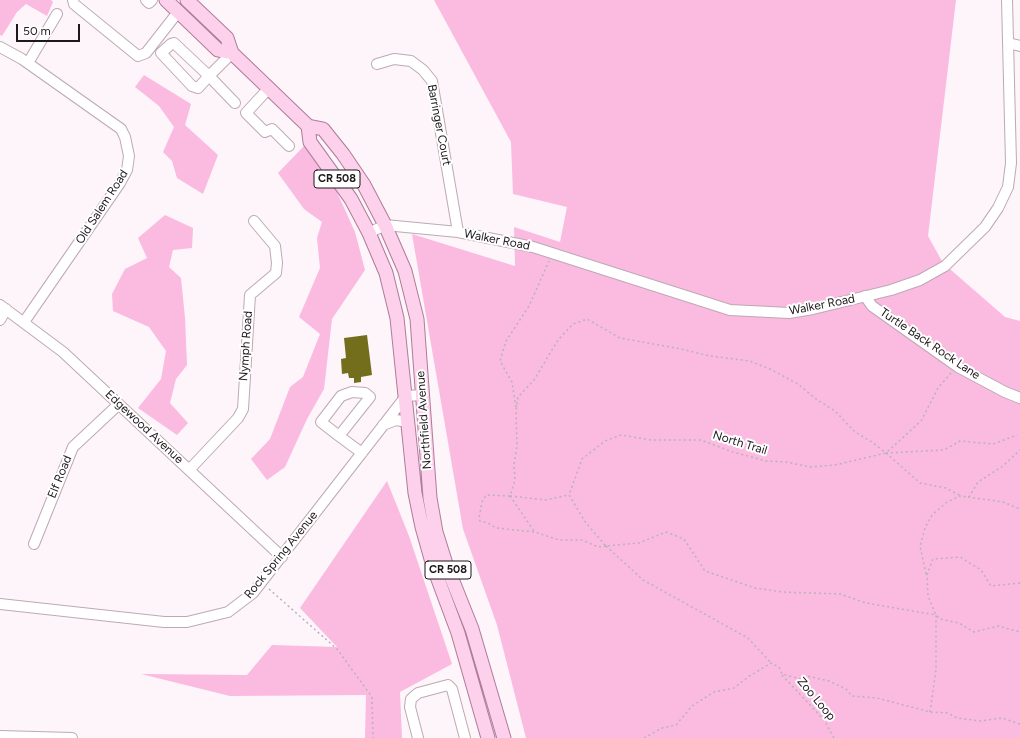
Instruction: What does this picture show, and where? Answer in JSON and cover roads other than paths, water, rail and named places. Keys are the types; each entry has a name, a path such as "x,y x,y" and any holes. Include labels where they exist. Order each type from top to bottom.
{"main road":[{"name":"Northfield Avenue","path":"166,0 218,50 232,53"},
{"name":"Northfield Avenue","path":"186,0 227,38 232,53 308,126 322,129 343,154 364,185 385,225 405,272 417,319 430,498 436,532 446,564 472,630 504,738"},
{"name":"Northfield Avenue","path":"308,126 310,142 351,199 369,233 386,273 397,318 415,493 422,527 433,566 458,633 488,738"}],"street":[{"path":"73,0 74,4 138,56 146,53 178,12"},
{"path":"146,0 149,3 152,0"},
{"name":"Walker Road","path":"385,225 458,232 534,247 730,310 789,312 813,309 891,290 920,280 945,266 985,227 998,208 1008,187 1015,161 1007,0"},
{"path":"28,63 57,14"},
{"path":"232,53 209,76 198,88 192,86 161,53 174,43 209,76 235,103"},
{"path":"1008,43 1020,46"},
{"name":"Old Salem Road","path":"0,47 28,63 121,129 125,137 129,156 127,170 120,183 24,322"},
{"name":"Barringer Court","path":"377,64 394,60 411,61 423,70 432,81 458,232"},
{"path":"269,88 246,113 265,132 272,129 289,146"},
{"name":"Nymph Road","path":"189,470 233,424 243,409 250,295 276,273 277,263 275,246 254,220"},
{"path":"369,233 385,225"},
{"name":"Turtle Back Rock Lane","path":"865,296 872,306 958,367 1005,392 1020,398"},
{"path":"0,320 3,307"},
{"name":"Edgewood Avenue","path":"3,307 63,352 282,557"},
{"path":"339,436 370,397 365,393 352,392 341,396 321,422 339,436 362,453"},
{"path":"406,396 422,395"},
{"name":"Rock Spring Avenue","path":"0,604 164,622 187,622 228,612 253,593 406,396"},
{"name":"Elf Road","path":"34,544 73,447 119,404"},
{"path":"383,425 396,420 408,422"},
{"path":"418,738 410,707 411,699 418,693 448,685 452,689 465,738"},
{"path":"0,736 72,738"}]}
